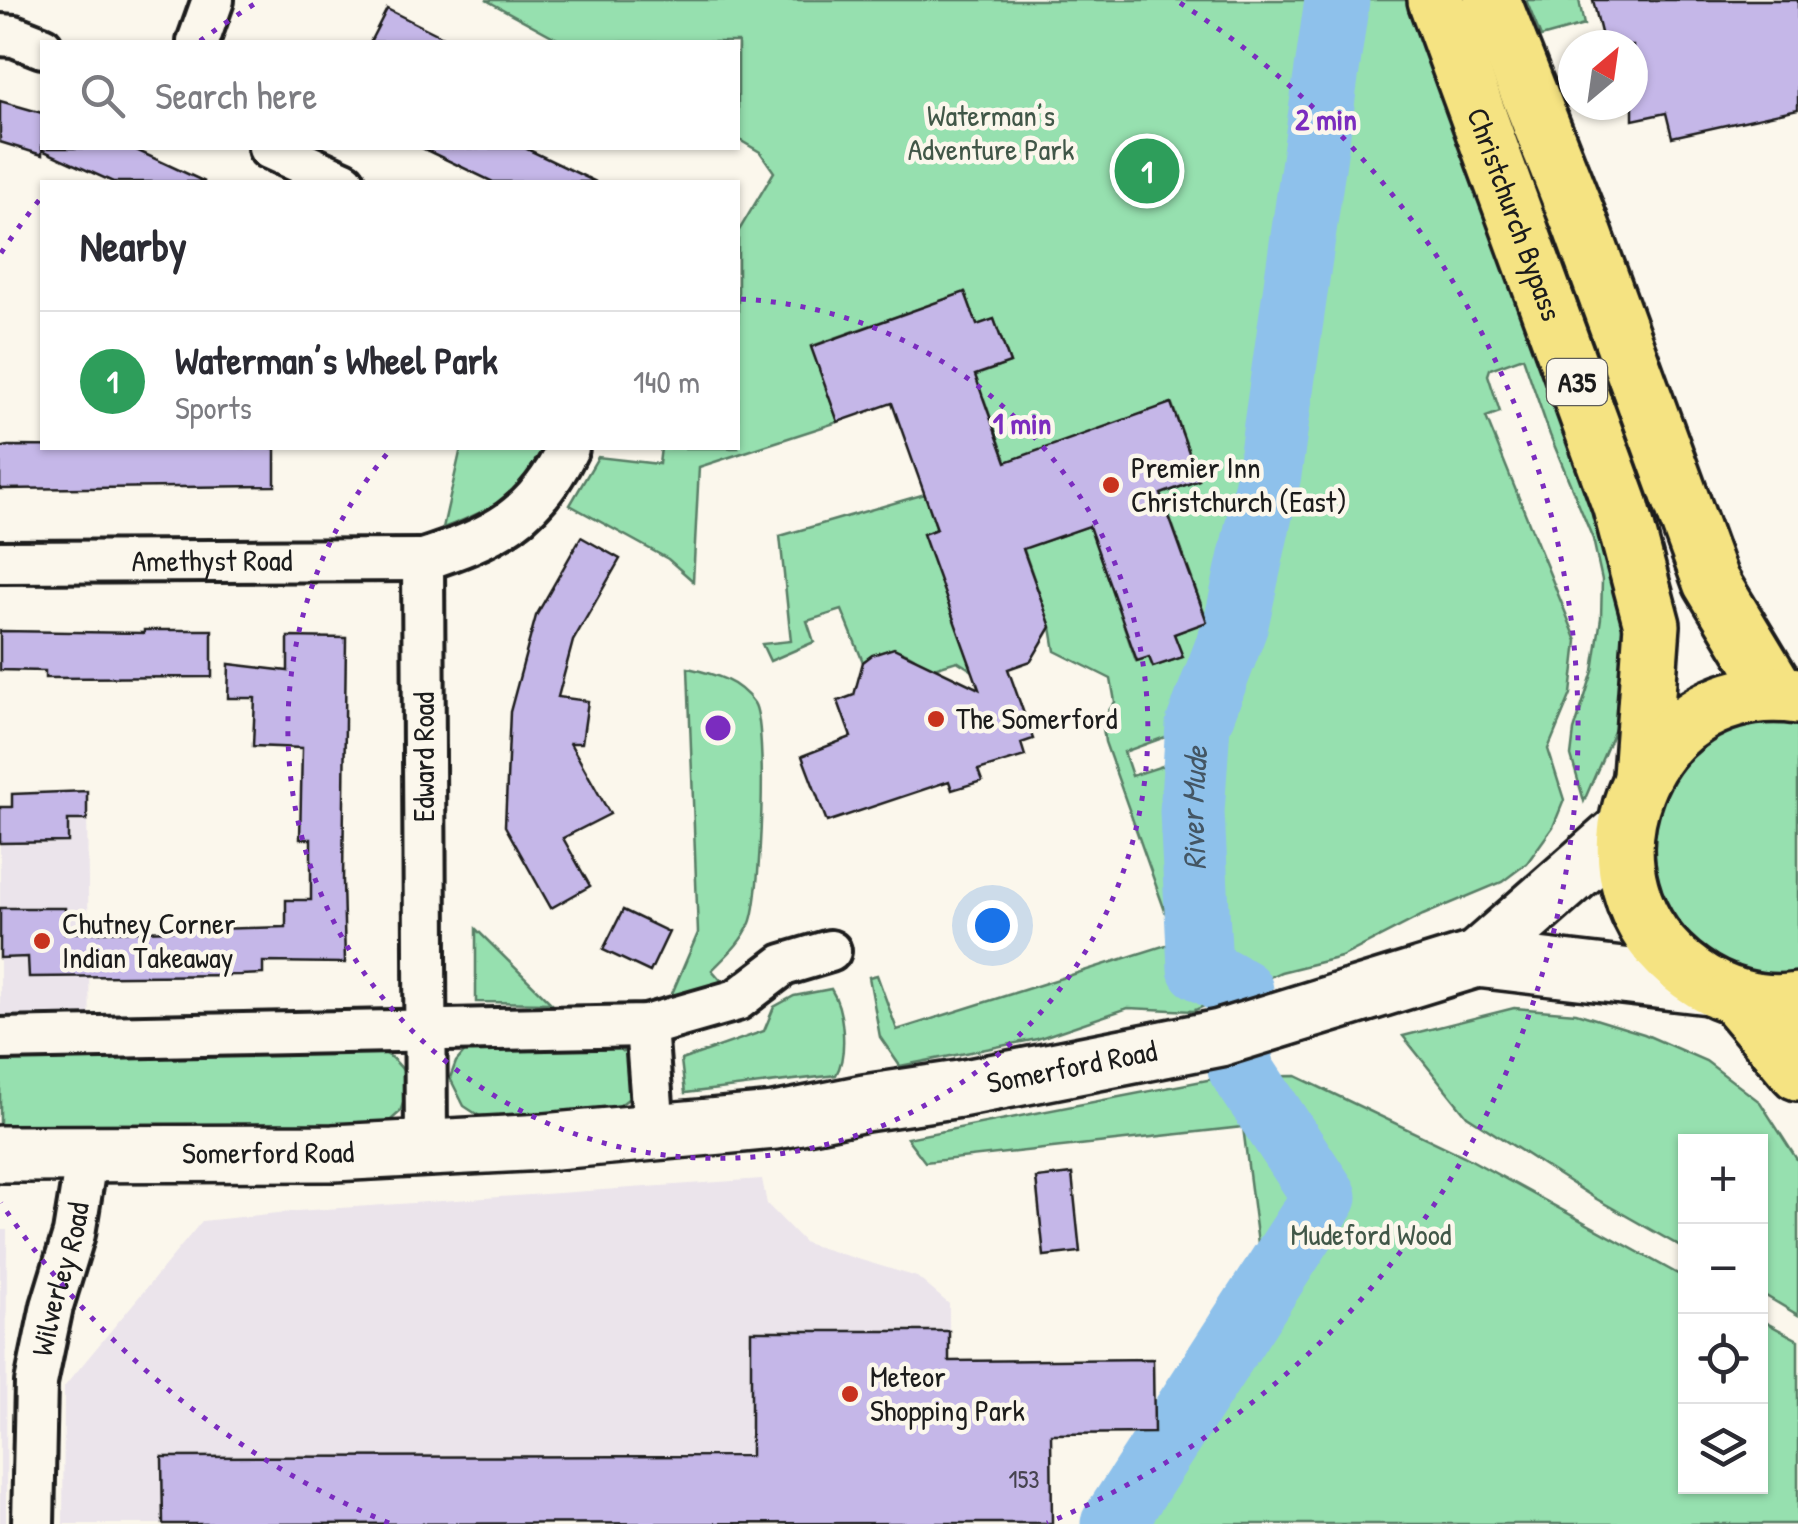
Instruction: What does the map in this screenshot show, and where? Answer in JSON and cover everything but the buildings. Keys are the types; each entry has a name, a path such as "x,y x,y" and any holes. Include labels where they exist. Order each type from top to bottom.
{"main road":[{"name":"Christchurch Bypass","path":"1436,0 1620,504 1648,608 1652,625 1641,776"},
{"name":"Christchurch Bypass","path":"1492,0 1582,228 1711,582 1788,694"},
{"path":"1788,694 1736,699 1698,716 1665,742 1641,776 1624,830 1626,877 1642,921 1670,959 1722,992 1798,1072"},
{"name":"Somerford Road","path":"0,1154 333,1153 544,1142 775,1120 960,1090 1236,1033 1476,959 1624,830"},
{"name":"Somerford Road","path":"1476,959 1722,992"},
{"path":"1722,992 1782,1004 1798,1001"}],"street":[{"path":"199,40 213,0"},
{"path":"0,35 40,46"},
{"path":"273,150 340,180"},
{"path":"422,560 506,526 543,493 567,450"},
{"name":"Amethyst Road","path":"0,562 422,560"},
{"name":"Edward Road","path":"422,560 426,1147"},
{"path":"0,1039 646,1026 737,1000 784,966 830,951"},
{"path":"646,1026 654,1132"},
{"name":"Wilverley Road","path":"33,1524 36,1383 52,1306 74,1234 87,1154"}],"shaded area":[{"path":"87,806 90,1038 0,1039 0,807"},
{"path":"762,1179 767,1204 805,1243 917,1277 949,1304 950,1524 63,1524 64,1387 202,1221"},
{"path":"0,1230 7,1230 6,1524 0,1524"}],"green space":[{"name":"Waterman’s Adventure Park","path":"486,0 1411,0 1627,572 1625,689 1615,729 1584,801 1571,756 1574,731 1593,671 1602,580 1593,539 1523,357 1490,369 1488,375 1500,412 1486,417 1577,641 1571,694 1548,749 1564,800 1553,827 1527,863 1502,882 1423,915 1341,957 1281,972 1193,1011 1128,1008 1037,1039 900,1066 880,1037 869,977 877,975 897,1030 1176,942 1105,742 1102,720 1115,702 1111,679 1055,651 1051,627 1012,516 1040,543 1120,515 1096,545 1136,661 1149,657 1153,667 1182,657 1174,634 1207,621 1173,526 1145,500 1199,480 1172,404 1019,497 984,399 960,381 1010,363 994,319 977,325 965,292 812,346 838,422 699,467 693,581 668,559 570,505 598,457 659,464 661,450 740,450 740,229 774,172 760,152 740,140 740,40 559,40","holes":["1198,725 1196,755 1132,776 1124,752"]},
{"path":"1526,0 1579,0 1584,25 1541,37"},
{"path":"461,450 550,450 530,477 505,498 443,528"},
{"path":"925,494 937,529 924,534 973,671 957,661 927,670 913,657 897,651 881,652 863,662 842,610 807,621 814,642 770,661 762,644 791,641 780,536"},
{"path":"688,668 733,683 754,703 761,743 760,848 750,923 712,970 725,985 668,1003 698,933"},
{"path":"1798,718 1798,977 1765,980 1724,969 1687,946 1646,872 1658,788 1719,729"},
{"path":"476,929 551,1003 476,1002"},
{"path":"831,989 843,1032 836,1075 685,1093 681,1060 764,1031 774,1007 794,996"},
{"path":"1514,1008 1576,1013 1644,1034 1706,1061 1760,1102 1798,1161 1798,1315 1768,1297 1768,1134 1678,1134 1678,1245 1593,1197 1467,1116 1403,1036"},
{"path":"614,1045 634,1059 632,1096 615,1109 481,1117 464,1106 450,1078 456,1062 468,1048"},
{"path":"377,1049 397,1063 410,1083 400,1112 384,1126 0,1133 0,1056"},
{"name":"Mudeford Wood","path":"1296,1076 1464,1156 1678,1274 1678,1494 1768,1494 1768,1324 1798,1340 1798,1524 1087,1524 1151,1444 1260,1259 1243,1127 925,1162 907,1138 1223,1077"}],"waterway":[{"name":"River Mude","path":"1113,1524 1325,1197 1240,1068 1241,991 1200,968 1192,812 1198,725 1236,624 1269,474 1337,0"}],"place":[{"name":"Waterman’s Wheel Park","path":"1147,171"},
{"name":"Premier Inn Christchurch (East)","path":"1111,485"},
{"name":"The Somerford","path":"936,719"},
{"name":"Chutney Corner Indian Takeaway","path":"42,941"},
{"name":"Meteor Shopping Park","path":"850,1394"}]}
